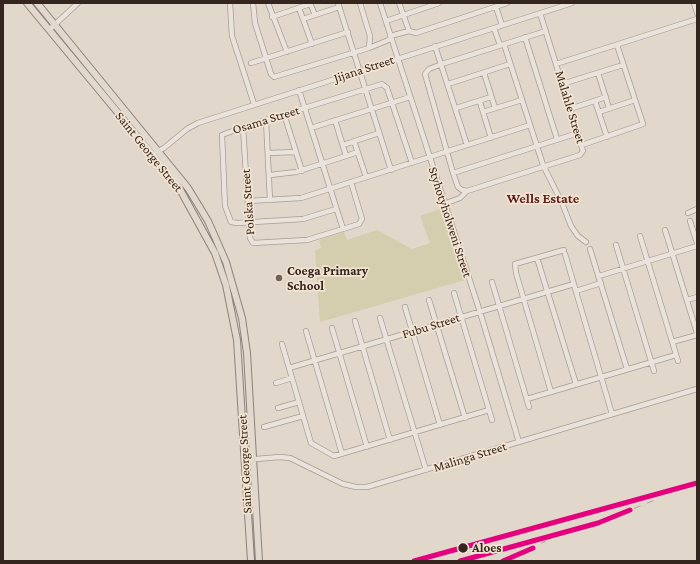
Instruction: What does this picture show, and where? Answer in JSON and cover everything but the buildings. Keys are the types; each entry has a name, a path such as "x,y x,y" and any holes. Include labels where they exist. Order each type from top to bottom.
{"main road":[{"name":"Saint George Street","path":"27,3 151,155 177,184 215,253 226,286 238,340 251,561"},
{"name":"Saint George Street","path":"37,3 161,151 188,188 208,221 224,256 235,288 243,323 247,353 259,561"}],"street":[{"path":"49,30 78,3"},
{"path":"230,3 232,36 254,104"},
{"path":"253,3 254,20 271,74 274,77 369,48 391,37 409,31 416,32 507,3"},
{"path":"268,3 286,52"},
{"path":"272,17 310,3 315,15"},
{"path":"360,3 370,36 369,48"},
{"name":"Styhotyholweni Street","path":"380,3 480,312 519,442"},
{"path":"399,3 409,31"},
{"path":"386,21 422,6 439,3"},
{"name":"Jijana Street","path":"161,151 190,127 254,104 572,3"},
{"path":"695,4 697,13"},
{"path":"303,19 339,5 358,71 391,170"},
{"path":"496,7 502,25"},
{"path":"299,8 312,44"},
{"name":"Malahle Street","path":"444,204 460,198 467,191 543,165 580,155 583,151 540,13"},
{"path":"556,64 697,19"},
{"path":"494,28 510,64 543,165 574,231 586,242"},
{"path":"467,191 458,187 424,78 429,69 546,31"},
{"path":"251,63 348,32"},
{"path":"525,37 557,139"},
{"path":"582,145 643,124 617,45"},
{"path":"435,46 467,145"},
{"path":"448,84 510,64"},
{"path":"562,84 623,65"},
{"path":"484,73 495,108"},
{"path":"598,73 609,108"},
{"path":"299,90 304,108 379,84 384,85 392,102 412,163"},
{"path":"311,128 410,96"},
{"path":"456,108 480,102 491,97"},
{"path":"570,109 606,97"},
{"path":"483,112 495,108 501,108 522,100"},
{"path":"599,112 635,100"},
{"path":"596,101 607,137"},
{"path":"480,102 491,138"},
{"name":"Osama Street","path":"336,209 305,219 234,223 230,220 225,206 222,166 222,136 243,126 304,108 343,229"},
{"path":"284,114 302,171"},
{"path":"266,120 270,175 270,200"},
{"path":"336,120 346,156"},
{"path":"248,201 301,198 530,125"},
{"name":"Polska Street","path":"243,126 248,222 250,238 254,243 307,240 359,224 362,221 351,182"},
{"path":"453,173 578,132"},
{"path":"343,145 379,133"},
{"path":"354,141 366,177"},
{"path":"151,155 161,151"},
{"path":"156,160 161,151"},
{"path":"268,153 296,152"},
{"path":"270,175 302,171 358,152"},
{"path":"688,213 697,209"},
{"path":"690,221 697,243"},
{"path":"665,230 697,334 672,342"},
{"path":"640,236 678,361"},
{"path":"616,245 654,372"},
{"path":"599,276 697,246"},
{"path":"590,249 627,369"},
{"path":"551,392 523,299 515,264 564,252 612,414"},
{"path":"537,258 576,384"},
{"path":"492,282 529,406"},
{"path":"576,291 601,283"},
{"name":"Fubu Street","path":"289,368 574,284"},
{"path":"454,293 492,420"},
{"path":"687,300 697,298"},
{"path":"429,300 465,418"},
{"path":"405,307 440,425"},
{"path":"380,318 426,470"},
{"path":"354,321 390,440"},
{"path":"332,328 367,447"},
{"path":"306,331 342,454"},
{"path":"282,344 311,443 334,456 488,410"},
{"path":"527,399 676,355"},
{"path":"276,383 292,378"},
{"name":"Malinga Street","path":"244,460 290,458 343,484 356,487 372,486 697,389"},
{"path":"278,408 299,402"},
{"path":"264,427 303,416"}],"shaded area":[{"path":"442,208 465,280 320,322 315,251 321,248 319,240 344,232 347,240 377,230 412,249 430,243 420,216"}],"railway":[{"path":"414,561 697,483"},
{"path":"460,561 598,523 655,500"},
{"path":"503,561 546,541"}],"transit line":[{"path":"414,561 697,483"},
{"path":"460,561 598,523 630,510"},
{"path":"503,561 533,548"}],"place":[{"name":"Coega Primary School","path":"279,278"},
{"name":"Aloes","path":"463,548"}],"district":[{"name":"Wells Estate","path":"543,199"}]}
